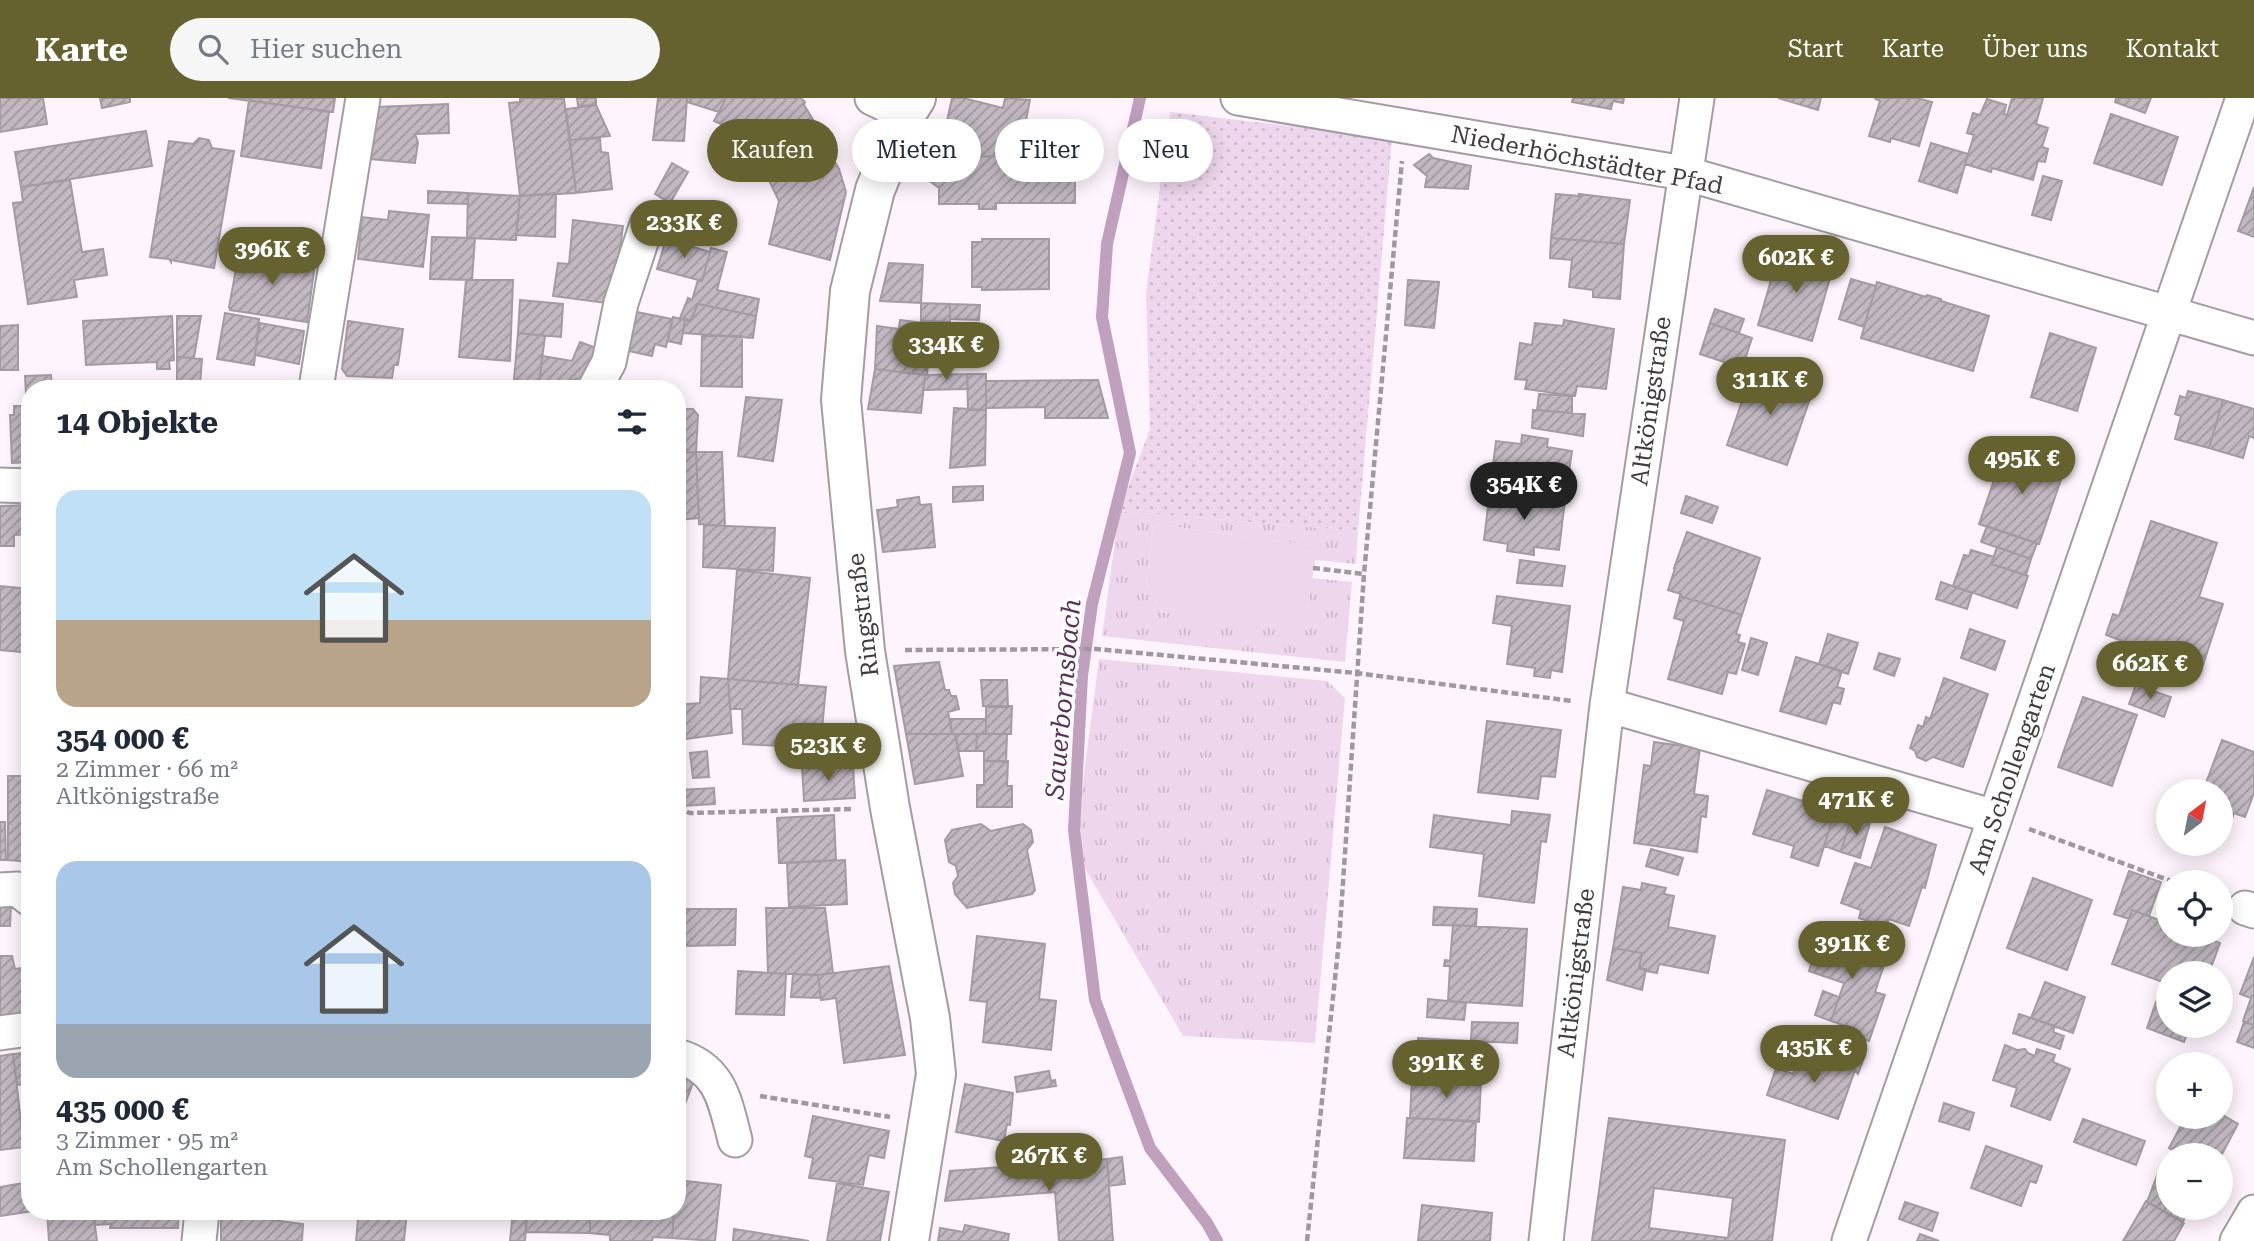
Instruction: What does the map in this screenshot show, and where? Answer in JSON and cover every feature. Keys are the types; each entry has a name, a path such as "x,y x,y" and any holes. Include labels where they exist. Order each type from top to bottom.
{"street":[{"path":"317,380 363,98"},
{"name":"Ringstraße","path":"872,98 911,106 875,190 850,291 841,400 865,651 890,808 930,1018 936,1073 909,1241"},
{"name":"Niederhöchstädter Pfad","path":"1238,98 1684,173 2254,338"},
{"name":"Altkönigstraße","path":"1546,1241 1607,705 1697,98"},
{"name":"Am Schollengarten","path":"1849,1241 2243,98"},
{"path":"599,380 609,362 621,303 647,224"},
{"path":"0,485 21,486"},
{"path":"1607,705 1996,817"},
{"path":"0,890 17,889 21,892"},
{"path":"0,1033 21,1030"},
{"path":"686,1061 710,1074 722,1090 735,1140"},
{"path":"2237,1241 2254,1212"},
{"path":"199,1241 201,1220"}],"path":[{"path":"1307,1241 1339,941 1364,574 1405,127"},
{"path":"1313,568 1364,574"},
{"path":"865,651 1096,649 1356,673 1607,705"},
{"path":"686,811 890,808"},
{"path":"1996,817 2156,875"},
{"path":"722,1090 929,1124"}],"green space":[{"path":"1170,112 1392,138 1358,531 1119,511 1150,429 1146,293 1161,182 1213,182 1213,119 1169,119"},
{"path":"1119,511 1358,531 1356,564 1315,560 1316,546 1154,524 1146,582 1161,612 1305,631 1312,578 1352,582 1345,662 1102,636"},
{"path":"1154,524 1317,546 1305,632 1161,612 1146,582"},
{"path":"1099,659 1327,681 1345,698 1315,1043 1183,1036 1074,850"}],"building":[{"path":"0,98 43,98 47,124 0,132"},
{"path":"100,98 130,98 130,102 102,108"},
{"path":"228,98 335,98 333,112"},
{"path":"520,98 564,99 576,193 520,196 509,103 520,102"},
{"path":"577,98 596,98 596,105 578,106"},
{"path":"658,98 687,98 684,141 653,140"},
{"path":"687,98 726,98 719,112 687,102"},
{"path":"726,98 801,98 813,119 715,119"},
{"path":"952,98 963,98 1003,108 1005,98 1030,100 1026,119 995,119 995,156 981,156 981,119 947,119"},
{"path":"1573,98 1624,98 1623,103 1613,101 1611,109 1572,102"},
{"path":"1778,98 1821,98 1818,110"},
{"path":"1874,98 1917,98 1932,102 1919,146 1891,138 1890,142 1869,136 1880,101"},
{"path":"2012,98 2043,98 2036,124 2048,128 2042,147 2048,149 2045,162 2038,161 2033,180 1992,168 1991,172 1965,164 1974,135 1967,133 1973,113 1980,115 1987,99 2006,105 2004,114 2007,115"},
{"path":"2116,98 2151,98 2145,113 2115,102"},
{"path":"249,100 329,112 321,168 241,156"},
{"path":"448,104 449,133 415,134 418,142 415,163 370,159 376,107"},
{"path":"596,105 610,136 570,140 566,109"},
{"path":"2111,114 2178,137 2162,185 2094,163"},
{"path":"146,131 152,166 21,187 15,152"},
{"path":"199,138 209,140 212,148 234,151 214,268 150,257 169,141 193,144"},
{"path":"600,138 601,152 608,153 612,189 576,193 570,140"},
{"path":"1931,143 1968,154 1957,193 1919,181"},
{"path":"1429,154 1433,158 1471,166 1468,189 1425,187 1427,176 1414,165"},
{"path":"981,156 995,156 995,182 1075,182 1075,203 996,203 996,209 979,209 979,204 939,204 939,188 931,182 981,182"},
{"path":"672,163 688,172 670,203 655,194"},
{"path":"838,167 846,192 830,260 769,244 779,201 770,182 838,182"},
{"path":"2043,176 2062,181 2051,220 2032,215"},
{"path":"70,180 82,252 103,249 107,275 74,280 77,297 28,304 13,203 23,202 21,187"},
{"path":"2254,187 2254,237 2238,231"},
{"path":"428,191 468,193 468,204 428,203"},
{"path":"468,193 520,196 516,240 467,238"},
{"path":"556,193 555,237 516,235 520,196"},
{"path":"1556,194 1630,200 1624,244 1551,238"},
{"path":"389,211 429,215 423,267 358,259 362,217 388,220"},
{"path":"573,220 623,226 613,304 553,296 558,263 569,264"},
{"path":"432,237 475,238 472,280 430,279"},
{"path":"1551,238 1624,244 1620,299 1593,297 1593,290 1569,287 1572,260 1550,258"},
{"path":"666,239 710,252 702,281 657,269"},
{"path":"982,239 1049,239 1049,289 982,290 982,287 972,287 972,242 982,242"},
{"path":"711,248 727,252 717,290 759,299 756,316 698,304 691,320 680,318 688,298 692,300 698,280 702,281"},
{"path":"1780,249 1834,264 1812,341 1758,325"},
{"path":"239,253 315,264 307,322 230,310"},
{"path":"889,263 923,265 921,303 880,301"},
{"path":"1851,279 1876,286 1864,327 1839,319"},
{"path":"466,280 513,280 510,361 459,357"},
{"path":"1408,280 1439,282 1434,328 1405,325"},
{"path":"1877,282 1941,299 1989,316 1973,371 1861,338"},
{"path":"520,300 563,304 561,337 518,333"},
{"path":"921,303 950,304 950,322 921,321"},
{"path":"698,304 756,316 753,338 683,333 685,320 690,321"},
{"path":"950,304 980,305 979,320 950,319"},
{"path":"1715,309 1744,319 1739,333 1710,323"},
{"path":"632,311 672,319 666,347 655,344 652,356 624,350"},
{"path":"225,313 259,319 254,365 217,359"},
{"path":"172,316 174,360 169,361 170,369 157,369 157,362 86,365 83,321"},
{"path":"177,316 201,316 194,358 177,357"},
{"path":"673,317 685,320 681,344 668,341"},
{"path":"900,320 932,324 927,375 875,369 877,326 899,329"},
{"path":"1564,320 1614,329 1606,389 1577,386 1575,396 1525,389 1527,380 1515,379 1520,343 1532,345 1535,323 1563,326"},
{"path":"348,321 403,329 398,365 394,365 392,378 347,376 342,369"},
{"path":"260,323 304,331 299,364 255,355"},
{"path":"1710,323 1752,338 1742,368 1700,354"},
{"path":"18,325 18,370 0,370 0,326"},
{"path":"518,333 545,336 540,380 514,379"},
{"path":"2050,333 2096,348 2077,411 2031,397"},
{"path":"702,336 742,336 742,387 701,386"},
{"path":"580,342 599,349 581,378 539,380 542,356 572,361"},
{"path":"177,357 202,359 200,380 177,380"},
{"path":"875,369 925,375 921,413 868,409"},
{"path":"1753,369 1813,390 1787,465 1727,445"},
{"path":"967,374 968,389 923,390 925,375"},
{"path":"967,374 986,374 986,410 968,410"},
{"path":"51,375 51,380 25,380 25,376"},
{"path":"1098,380 1108,418 1045,418 1045,407 986,408 986,381"},
{"path":"2188,391 2223,400 2209,448 2175,439 2181,416 2175,414 2180,396 2186,398"},
{"path":"1539,394 1572,396 1572,413 1537,410"},
{"path":"746,397 782,400 773,461 738,456"},
{"path":"2223,400 2254,409 2254,438 2249,436 2243,458 2209,448"},
{"path":"14,406 21,406 21,462 12,463 10,415 14,415"},
{"path":"954,408 986,410 985,465 950,468"},
{"path":"686,409 693,409 698,415 696,452 686,453"},
{"path":"1533,410 1585,414 1583,436 1532,428"},
{"path":"1522,435 1548,439 1547,447 1572,451 1565,500 1490,490 1496,441 1521,444"},
{"path":"2005,448 2065,468 2039,544 1979,524"},
{"path":"696,452 722,452 725,526 699,524"},
{"path":"696,452 699,518 686,519 686,453"},
{"path":"983,486 983,500 953,502 953,487"},
{"path":"1490,490 1565,500 1559,550 1534,547 1534,555 1507,551 1508,544 1484,540"},
{"path":"1686,496 1718,507 1712,523 1681,513"},
{"path":"919,497 920,505 931,504 935,547 883,552 877,510 898,507 897,500"},
{"path":"21,505 21,535 14,535 14,546 0,546 0,506"},
{"path":"2151,521 2217,543 2199,597 2223,604 2201,671 2106,635 2113,614 2119,616"},
{"path":"704,525 775,528 773,571 703,567"},
{"path":"1987,526 2037,543 2031,559 1981,542"},
{"path":"1687,532 1760,558 1742,615 1668,590"},
{"path":"1997,547 2031,559 2026,575 1991,564"},
{"path":"1971,550 1994,557 1991,564 2028,576 2017,608 1953,586 1964,555 1969,556"},
{"path":"1520,560 1565,566 1562,586 1517,583"},
{"path":"737,570 810,578 798,685 728,679"},
{"path":"1941,582 1972,593 1967,609 1936,599"},
{"path":"0,586 21,588 21,652 0,650"},
{"path":"1497,596 1570,606 1562,672 1551,670 1550,678 1534,676 1535,668 1507,664 1512,626 1493,623"},
{"path":"1680,596 1742,615 1736,634 1740,635 1738,642 1745,644 1736,674 1728,672 1722,694 1668,679 1684,621 1674,618"},
{"path":"1970,629 2005,641 1995,670 1961,658"},
{"path":"1828,634 1858,643 1848,674 1819,664"},
{"path":"1751,638 1767,643 1758,675 1742,670"},
{"path":"1879,653 1900,659 1894,676 1874,669"},
{"path":"1796,657 1842,671 1837,687 1844,689 1840,704 1833,702 1826,724 1780,711"},
{"path":"939,662 945,690 949,690 951,696 956,696 959,709 948,712 952,734 906,734 894,666"},
{"path":"701,677 728,679 732,733 686,739 686,704 700,703"},
{"path":"1944,678 1988,694 1963,767 1933,757 1926,761 1917,757 1915,751 1910,748 1918,725 1923,727 1926,717 1930,719"},
{"path":"728,679 826,687 821,740 780,735 780,746 743,744 742,709 730,709"},
{"path":"981,680 1007,680 1008,707 983,706"},
{"path":"2136,685 2171,697 2164,717 2129,704"},
{"path":"2083,697 2137,715 2112,786 2058,767"},
{"path":"1012,706 1011,734 986,734 986,707"},
{"path":"950,719 986,719 986,734 952,734"},
{"path":"1487,721 1561,730 1555,777 1541,776 1538,799 1478,792"},
{"path":"906,734 955,734 963,776 915,784"},
{"path":"955,734 977,734 976,751 959,751"},
{"path":"977,734 1007,734 1006,762 984,761 984,751 976,751"},
{"path":"2222,740 2254,752 2254,793 2245,817 2234,813 2233,816 2233,779 2207,779"},
{"path":"1654,742 1700,748 1694,794 1708,796 1706,817 1701,816 1697,852 1634,843 1644,765 1651,766"},
{"path":"707,751 709,777 693,778 690,753"},
{"path":"984,761 1008,761 1007,786 1012,786 1012,807 977,807 977,785 984,785"},
{"path":"853,765 855,798 804,801 802,767"},
{"path":"8,776 21,776 21,861 8,860"},
{"path":"714,788 715,804 686,806 686,790"},
{"path":"1767,790 1835,811 1818,866 1791,857 1794,846 1753,834"},
{"path":"1512,811 1550,815 1546,842 1541,841 1534,903 1479,896 1484,854 1430,847 1434,815 1511,825"},
{"path":"1834,814 1851,819 1841,852 1824,846"},
{"path":"834,815 836,860 779,863 777,818"},
{"path":"1851,817 1870,823 1860,858 1841,852"},
{"path":"0,822 5,822 6,860 0,860"},
{"path":"981,824 991,831 1023,824 1031,830 1033,842 1027,850 1035,890 1032,894 967,908 955,894 953,883 958,876 956,866 949,862 945,840 952,830"},
{"path":"1885,827 1936,845 1925,888 1922,887 1909,926 1889,919 1886,927 1859,918 1861,910 1841,903 1855,863 1871,868"},
{"path":"1651,849 1683,858 1678,875 1646,866"},
{"path":"845,860 847,904 789,907 787,863"},
{"path":"2129,871 2156,880 2156,896 2149,916 2132,910 2129,919 2114,914"},
{"path":"2033,878 2092,900 2067,970 2007,948"},
{"path":"1642,883 1666,888 1664,894 1674,896 1668,927 1715,936 1708,973 1659,964 1657,973 1646,971 1639,968 1642,953 1613,948 1623,887 1641,890"},
{"path":"0,901 11,906 10,926 0,926"},
{"path":"1434,907 1477,909 1476,926 1433,925"},
{"path":"766,908 825,908 833,973 768,973"},
{"path":"686,909 736,909 735,945 686,946"},
{"path":"2132,910 2156,919 2156,947 2219,947 2213,961 2156,961 2156,980 2112,964"},
{"path":"1453,925 1527,929 1522,1006 1448,1001 1450,966 1444,966 1445,960 1450,961"},
{"path":"1869,930 1904,940 1898,957 1864,945"},
{"path":"1821,933 1888,953 1875,992 1885,995 1869,1041 1852,1035 1854,1029 1831,1021 1844,983 1809,971"},
{"path":"977,936 1045,944 1039,999 1056,1001 1051,1050 983,1042 987,1002 970,1000"},
{"path":"1613,948 1642,953 1639,968 1646,969 1642,990 1607,980"},
{"path":"0,956 12,956 15,969 21,968 21,1017 0,1020"},
{"path":"2254,957 2254,1025 2243,1021 2251,998 2240,994"},
{"path":"889,966 905,1055 844,1063 836,998 821,1000 818,975"},
{"path":"738,971 786,974 784,1015 736,1014"},
{"path":"793,974 818,975 821,998 791,997"},
{"path":"2045,982 2085,997 2073,1033 2031,1018"},
{"path":"1823,991 1839,997 1831,1021 1815,1015"},
{"path":"1428,999 1466,1003 1464,1020 1427,1017"},
{"path":"2156,1002 2156,1031 2147,1028"},
{"path":"2019,1014 2055,1026 2053,1032 2064,1036 2060,1049 2013,1033"},
{"path":"1472,1022 1518,1023 1517,1043 1471,1041"},
{"path":"2244,1022 2254,1025 2254,1048 2237,1042"},
{"path":"1418,1038 1486,1042 1483,1082 1416,1078"},
{"path":"1832,1045 1865,1055 1858,1074 1855,1070 1826,1061"},
{"path":"2005,1045 2017,1050 2025,1049 2035,1056 2037,1049 2055,1055 2053,1062 2070,1069 2050,1120 2011,1106 2017,1088 1993,1080"},
{"path":"1801,1052 1855,1070 1838,1119 1767,1095 1776,1068 1793,1074"},
{"path":"21,1053 21,1084 17,1085 13,1054"},
{"path":"13,1054 21,1122 21,1147 0,1150 0,1056"},
{"path":"1049,1071 1051,1081 1055,1080 1056,1086 1017,1092 1015,1077"},
{"path":"686,1077 694,1080 686,1101"},
{"path":"1412,1078 1481,1082 1479,1122 1410,1118"},
{"path":"965,1084 1013,1093 1010,1125 1007,1124 1004,1141 956,1132"},
{"path":"1944,1103 1974,1113 1969,1130 1939,1121"},
{"path":"813,1116 889,1131 884,1158 869,1155 863,1185 809,1178 813,1158 805,1156"},
{"path":"1407,1118 1476,1121 1474,1161 1404,1158"},
{"path":"1609,1118 1785,1140 1772,1241 1592,1241","holes":["1654,1188 1733,1198 1728,1238 1649,1228"]},
{"path":"2083,1119 2145,1141 2136,1165 2074,1142"},
{"path":"2233,1121 2238,1124 2228,1143 2172,1143 2179,1129 2233,1129"},
{"path":"1986,1146 2042,1166 2036,1183 2030,1181 2021,1206 1971,1188"},
{"path":"1122,1157 1125,1184 1109,1186 1107,1159"},
{"path":"1107,1159 1113,1241 1059,1241 1055,1192 945,1201 950,1171"},
{"path":"2156,1178 2156,1207 2147,1202"},
{"path":"686,1181 721,1185 715,1241 672,1238 673,1220 686,1220"},
{"path":"837,1183 889,1192 880,1241 827,1241"},
{"path":"21,1184 21,1213 0,1216 0,1187"},
{"path":"2146,1201 2156,1207 2156,1220 2179,1220 2184,1223 2174,1241 2123,1241"},
{"path":"1905,1202 1938,1213 1932,1231 1899,1219"},
{"path":"1422,1205 1492,1213 1490,1241 1418,1241"},
{"path":"48,1220 94,1220 97,1241 49,1241"},
{"path":"94,1220 178,1220 178,1228 110,1228 111,1224 95,1225"},
{"path":"221,1220 273,1220 303,1224 302,1241 221,1241"},
{"path":"358,1220 406,1220 404,1241 356,1241"},
{"path":"512,1220 526,1220 525,1241 510,1241"},
{"path":"527,1220 590,1220 590,1233 526,1232"},
{"path":"590,1220 673,1220 672,1238 610,1241 610,1235 590,1233"},
{"path":"965,1225 1009,1234 1008,1241 938,1241 940,1228 963,1232"},
{"path":"734,1229 809,1241 733,1241"},
{"path":"1920,1234 1939,1241 1917,1241"}],"waterway":[{"name":"Sauerbornsbach","path":"1140,98 1107,244 1102,317 1130,453 1092,604 1082,676 1074,830 1095,1000 1150,1148 1207,1223 1217,1241"}]}
